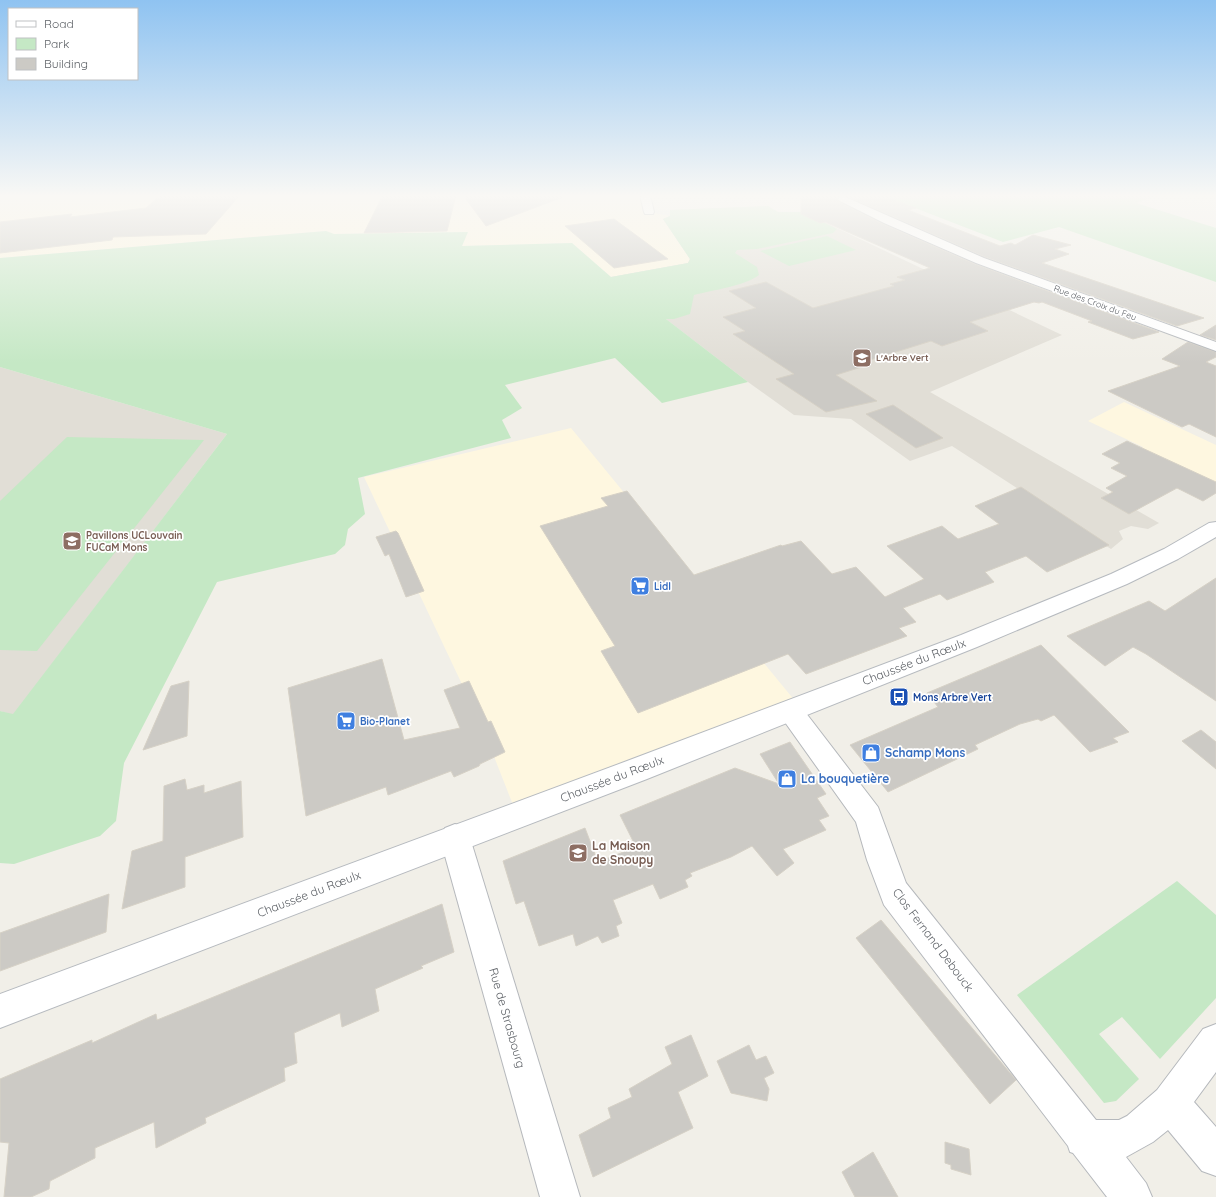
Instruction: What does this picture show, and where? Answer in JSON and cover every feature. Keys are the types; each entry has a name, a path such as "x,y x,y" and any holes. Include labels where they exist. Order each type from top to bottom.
{"street":[{"name":"Rue des Croix du Feu","path":"958,251 1001,269 1216,347"},
{"name":"Chaussée du Rœulx","path":"0,1012 790,711 1069,601 1171,554 1216,528"},
{"name":"Clos Fernand Debouck","path":"790,711 868,816 895,894 1084,1138 1132,1197"},
{"name":"Rue de Strasbourg","path":"455,838 560,1197"},
{"path":"1084,1138 1109,1140 1124,1139 1140,1129 1170,1103 1216,1042"},
{"path":"1170,1103 1216,1156"}],"shaded area":[{"path":"0,251 86,251 0,258"},
{"path":"581,251 685,251 690,259 688,263 611,277"},
{"name":"L'Arbre Vert","path":"685,251 885,251 1062,335 930,392 1159,523 1148,529 1131,526 1119,531 1123,539 1111,549 952,446 910,461 851,419 794,415 748,382 611,277 688,263 690,259"},
{"name":"Pavillons UCLouvain FUCaM Mons","path":"0,367 227,434 13,715 0,711"},
{"path":"1124,402 1216,445 1216,485 1141,449 1143,447 1088,421"},
{"path":"571,428 800,707 517,815 469,699 364,477"}],"green space":[{"path":"86,251 581,251 611,277 688,263 690,259 685,251 736,251 735,253 757,267 759,275 753,279 737,285 694,295 690,314 674,319 666,319 748,382 662,403 615,358 505,385 522,408 502,420 511,438 358,478 365,514 348,529 345,545 335,554 217,582 124,763 116,821 100,836 14,864 0,863 0,711 13,714 227,434 0,367 0,258"},
{"path":"761,251 852,251 789,266"},
{"path":"1127,251 1216,251 1216,282"},
{"path":"67,437 204,440 37,651 0,650 0,501"},
{"path":"1177,881 1216,915 1216,998 1160,1059 1122,1017 1099,1034 1139,1079 1116,1101 1104,1103 1017,995"}],"building":[{"path":"0,251 18,251 0,253"},
{"path":"594,251 657,251 668,259 614,268"},
{"path":"891,251 945,251 975,264 1159,332 1133,339 1088,322 1092,321 1042,302 1034,302 970,322 988,331 942,346 931,341 867,361 871,364 836,375 877,401 826,412 776,379 794,374 733,334 745,331 723,317 756,308 729,291 766,282 813,308 894,286 890,284 905,280 897,277 930,268"},
{"path":"971,251 1060,251 1069,254 1042,263 1204,318 1177,326"},
{"path":"1216,325 1216,340 1200,335"},
{"path":"1188,342 1216,352 1216,357 1206,362 1216,366 1216,437 1189,424 1182,427 1108,391 1180,366 1162,359"},
{"path":"893,405 943,438 916,448 866,414"},
{"path":"1127,441 1216,482 1216,493 1203,501 1177,488 1129,514 1101,498 1113,492 1106,488 1127,476 1111,468 1120,463 1102,454"},
{"path":"1021,487 1109,545 1047,572 1026,556 985,572 994,582 947,600 940,594 903,608 916,622 899,628 907,636 806,674 788,654 638,713 601,651 615,646 540,526 608,506 601,498 627,491 694,575 781,545 801,541 832,574 856,567 885,597 924,579 887,546 942,526 958,539 999,524 975,506"},
{"path":"396,531 424,591 406,597 389,554 385,556 376,537"},
{"path":"1216,578 1216,701 1146,654 1133,647 1105,666 1067,636 1149,601 1165,611"},
{"path":"1041,645 1129,732 1113,738 1118,742 1090,752 1054,715 1041,721 1038,719 1020,724 975,745 978,749 888,792 850,745 938,707 927,693"},
{"name":"Bio-Planet","path":"382,659 404,740 460,728 444,690 469,681 488,722 491,721 505,752 454,777 451,771 388,795 386,787 306,816 288,688"},
{"path":"189,681 187,736 143,750 171,686"},
{"path":"1201,730 1216,742 1216,769 1182,741"},
{"path":"790,742 826,794 817,798 829,816 819,820 826,830 783,849 794,863 777,876 752,846 731,857 690,873 692,876 685,880 688,887 660,899 653,884 613,900 622,923 616,926 619,936 602,943 598,936 576,946 573,934 539,946 524,901 516,904 503,861 585,828 598,862 636,847 620,815 735,768 779,784 760,754"},
{"path":"185,779 187,790 204,785 204,793 241,781 243,837 185,857 185,887 122,909 132,851 163,841 164,786"},
{"path":"109,894 106,932 0,971 0,933"},
{"path":"442,904 454,952 421,966 423,968 375,989 379,1011 342,1027 340,1013 294,1033 297,1063 284,1068 285,1081 205,1118 206,1123 156,1148 154,1122 95,1148 95,1158 50,1181 49,1189 31,1197 4,1197 9,1143 0,1142 0,1079 92,1040 92,1043 156,1014 157,1020"},
{"path":"881,920 1016,1080 990,1104 856,938"},
{"path":"691,1035 708,1076 678,1092 693,1128 593,1177 579,1135 611,1118 608,1108 632,1097 629,1089 672,1064 665,1047"},
{"path":"749,1045 756,1060 766,1056 774,1073 764,1078 769,1089 767,1101 731,1093 717,1061"},
{"path":"945,1142 969,1149 971,1175 951,1169 951,1165 945,1163"},
{"path":"873,1152 898,1197 855,1197 842,1172"}],"place":[{"name":"L'Arbre Vert","path":"862,358"},
{"name":"Pavillons UCLouvain FUCaM Mons","path":"72,541"},
{"name":"Lidl","path":"640,586"},
{"name":"Mons Arbre Vert","path":"899,697"},
{"name":"Bio-Planet","path":"346,721"},
{"name":"Schamp Mons","path":"871,753"},
{"name":"La bouquetière","path":"787,779"},
{"name":"La Maison de Snoupy","path":"578,853"}]}
